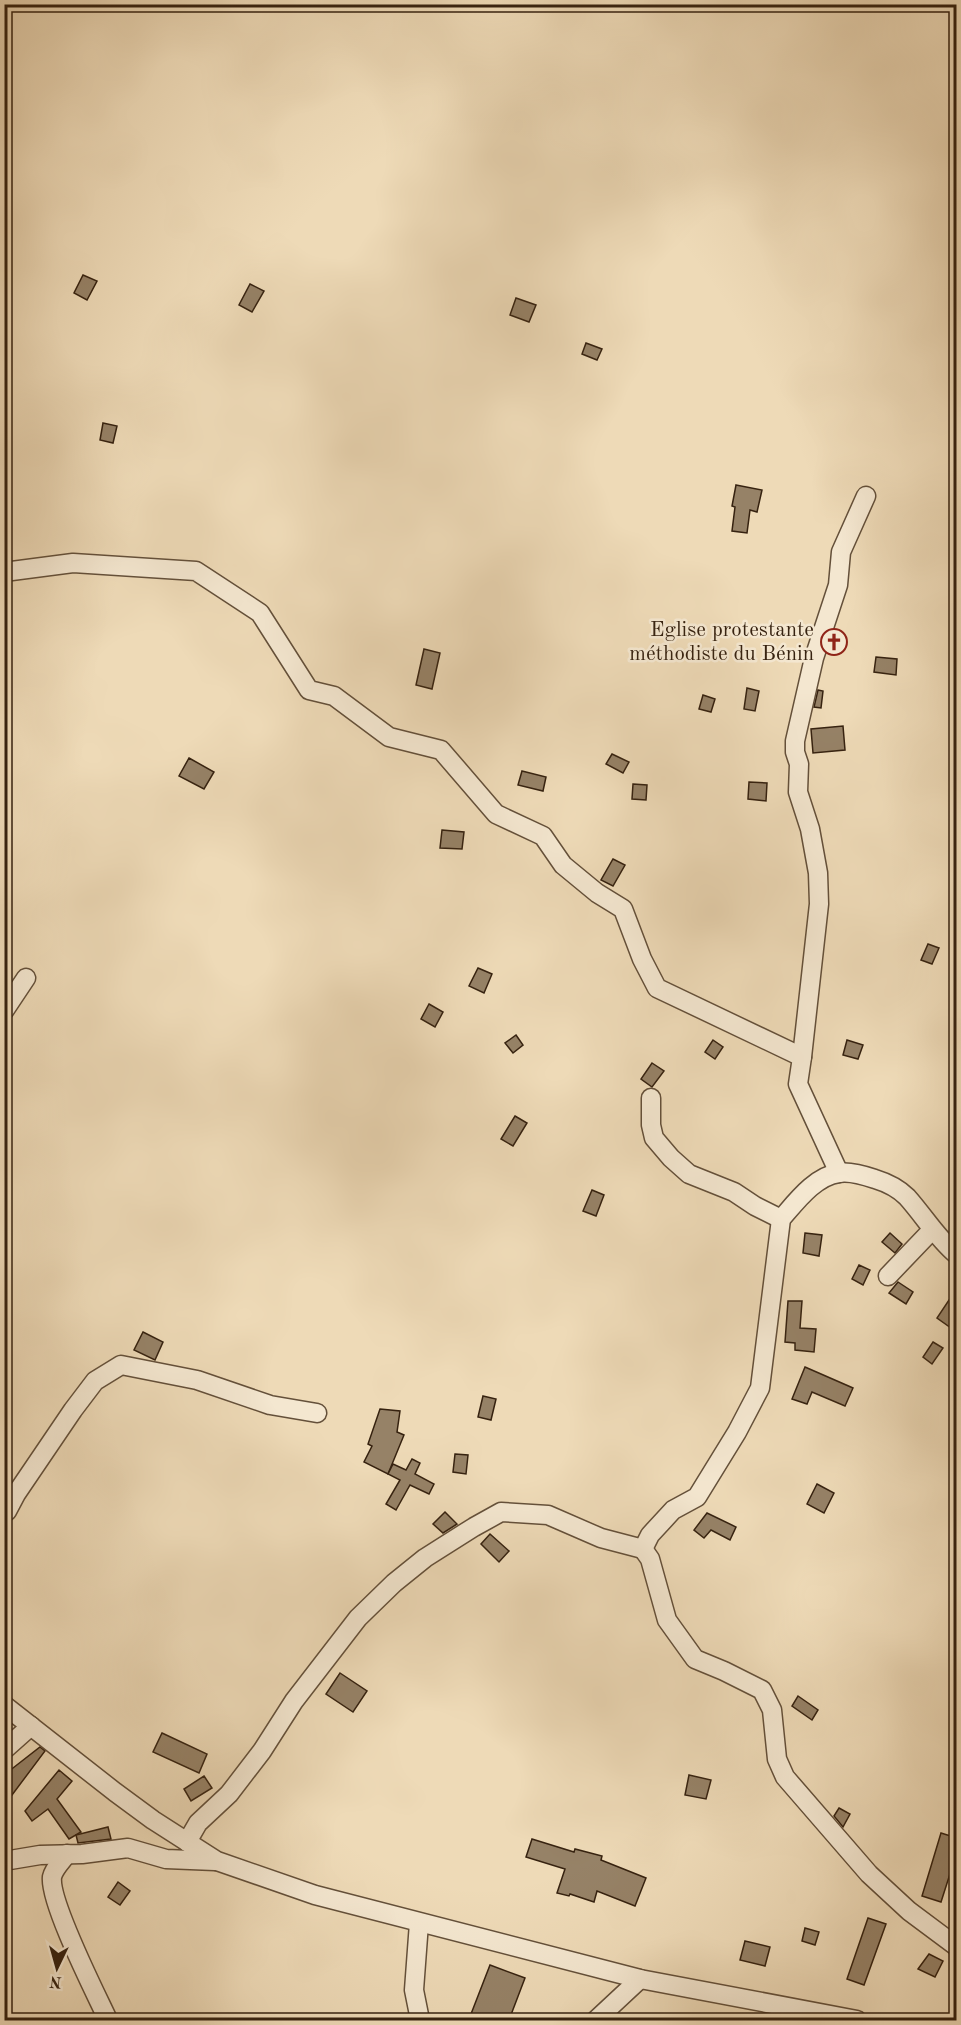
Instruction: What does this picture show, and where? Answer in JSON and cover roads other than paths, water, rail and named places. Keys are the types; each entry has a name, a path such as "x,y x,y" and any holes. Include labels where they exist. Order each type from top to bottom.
{"street":[{"path":"839,1173 798,1084 819,904 818,873 810,829 798,792 799,764 795,752 795,741 814,658 838,585 841,552 866,496"},
{"path":"4,572 73,563 196,571 260,613 309,690 334,696 388,737 441,750 496,814 543,836 562,864 597,893 623,909 642,959 657,988 802,1057"},
{"path":"4,1011 26,978"},
{"path":"651,1098 651,1125 654,1138 671,1158 689,1174 734,1192 755,1206 782,1219"},
{"path":"643,1549 650,1535 674,1510 698,1497 760,1388 782,1219 799,1198 820,1181 839,1173 869,1177 891,1184 907,1197 932,1230 957,1254"},
{"path":"888,1276 932,1230"},
{"path":"4,1511 7,1511 73,1410 95,1382 121,1365 197,1380 270,1405 317,1413"},
{"path":"187,1842 198,1823 229,1794 262,1751 294,1701 358,1618 394,1583 425,1558 501,1512 548,1515 601,1538 643,1549 650,1559 667,1620 695,1659 762,1690 772,1710 777,1759 785,1777 869,1874 909,1911 957,1946"},
{"path":"4,1705 115,1792 217,1861 315,1895 640,1979 856,2020"},
{"path":"4,1750 31,1726"},
{"path":"4,1861 40,1855 128,1848 166,1859 217,1861"},
{"path":"67,1854 54,1870 52,1882 70,1935 108,2020"},
{"path":"419,1923 414,1990 420,2020"},
{"path":"596,2020 640,1979"}],"place":[{"name":"Eglise protestante méthodiste du Bénin","path":"834,642"}]}
